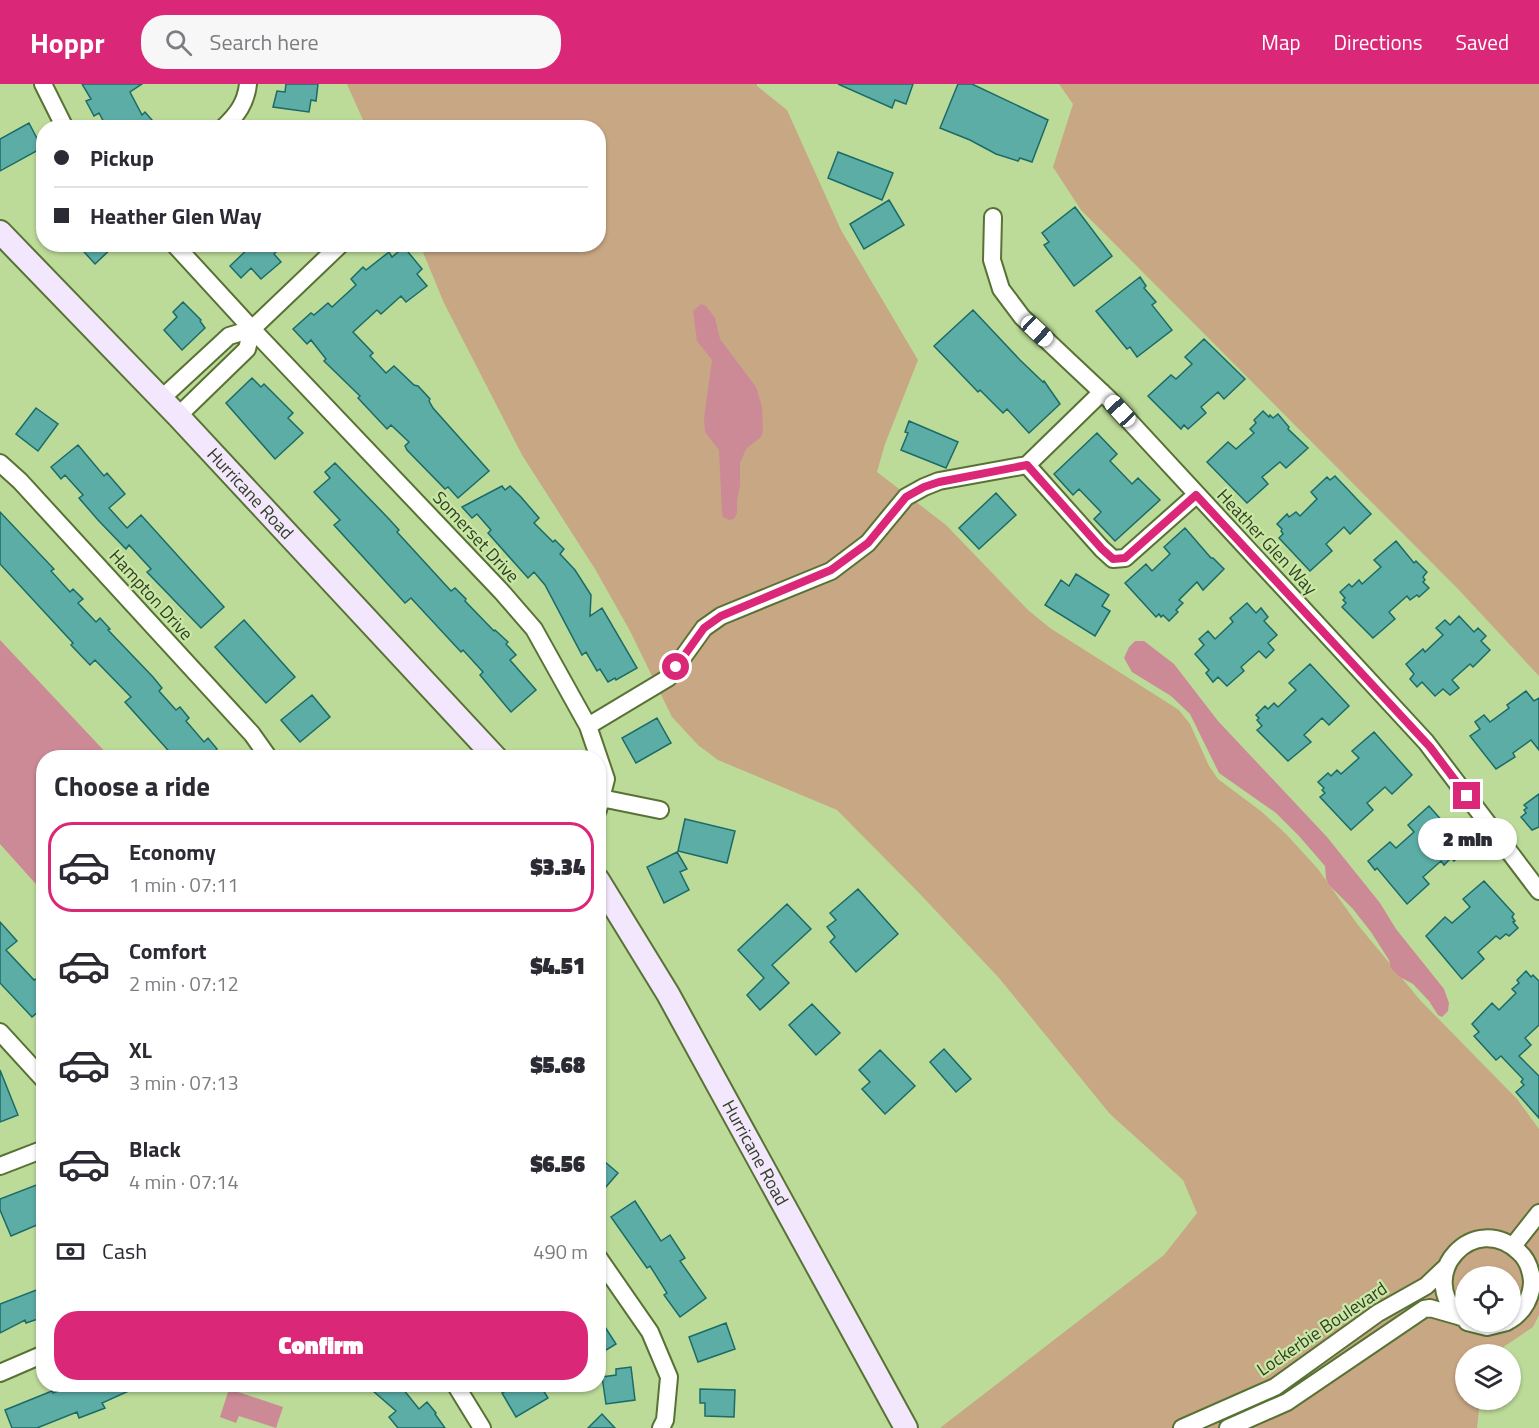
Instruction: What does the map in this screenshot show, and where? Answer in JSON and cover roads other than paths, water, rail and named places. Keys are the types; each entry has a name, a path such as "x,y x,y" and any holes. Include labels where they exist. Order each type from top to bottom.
{"street":[{"path":"43,84 60,120"},
{"path":"232,120 246,97 248,84"},
{"name":"Heather Glen Way","path":"993,217 992,260 1001,289 1022,317 1102,392 1430,747 1539,891"},
{"name":"Hurricane Road","path":"0,232 162,398 489,750"},
{"name":"Somerset Drive","path":"181,252 501,591 532,627 588,726 596,750"},
{"path":"162,398 228,336 252,329 333,252"},
{"path":"178,416 247,349 252,329"},
{"path":"588,726 668,678 704,628 721,616 831,570 868,543 906,497 939,482 1027,465 1102,392"},
{"name":"Hampton Drive","path":"0,463 20,481 236,716 263,750"},
{"path":"1027,465 1113,559 1125,558 1196,495"},
{"path":"606,805 660,810"},
{"name":"Hurricane Road","path":"606,893 668,994 906,1428"},
{"path":"0,1032 36,1071"},
{"path":"0,1166 36,1152"},
{"path":"1513,1246 1539,1213"},
{"path":"1455,1311 1444,1294 1445,1268 1462,1246 1474,1240 1488,1238 1501,1240 1513,1246 1523,1255 1529,1266 1535,1292 1521,1310"},
{"name":"Lockerbie Boulevard","path":"1182,1428 1275,1387 1378,1313 1426,1286 1445,1268"},
{"path":"606,1269 650,1332 669,1377 665,1420 662,1428"},
{"path":"1228,1428 1287,1402 1424,1310 1430,1308 1455,1316"},
{"path":"0,1373 36,1357"},
{"path":"460,1392 482,1428"}]}
